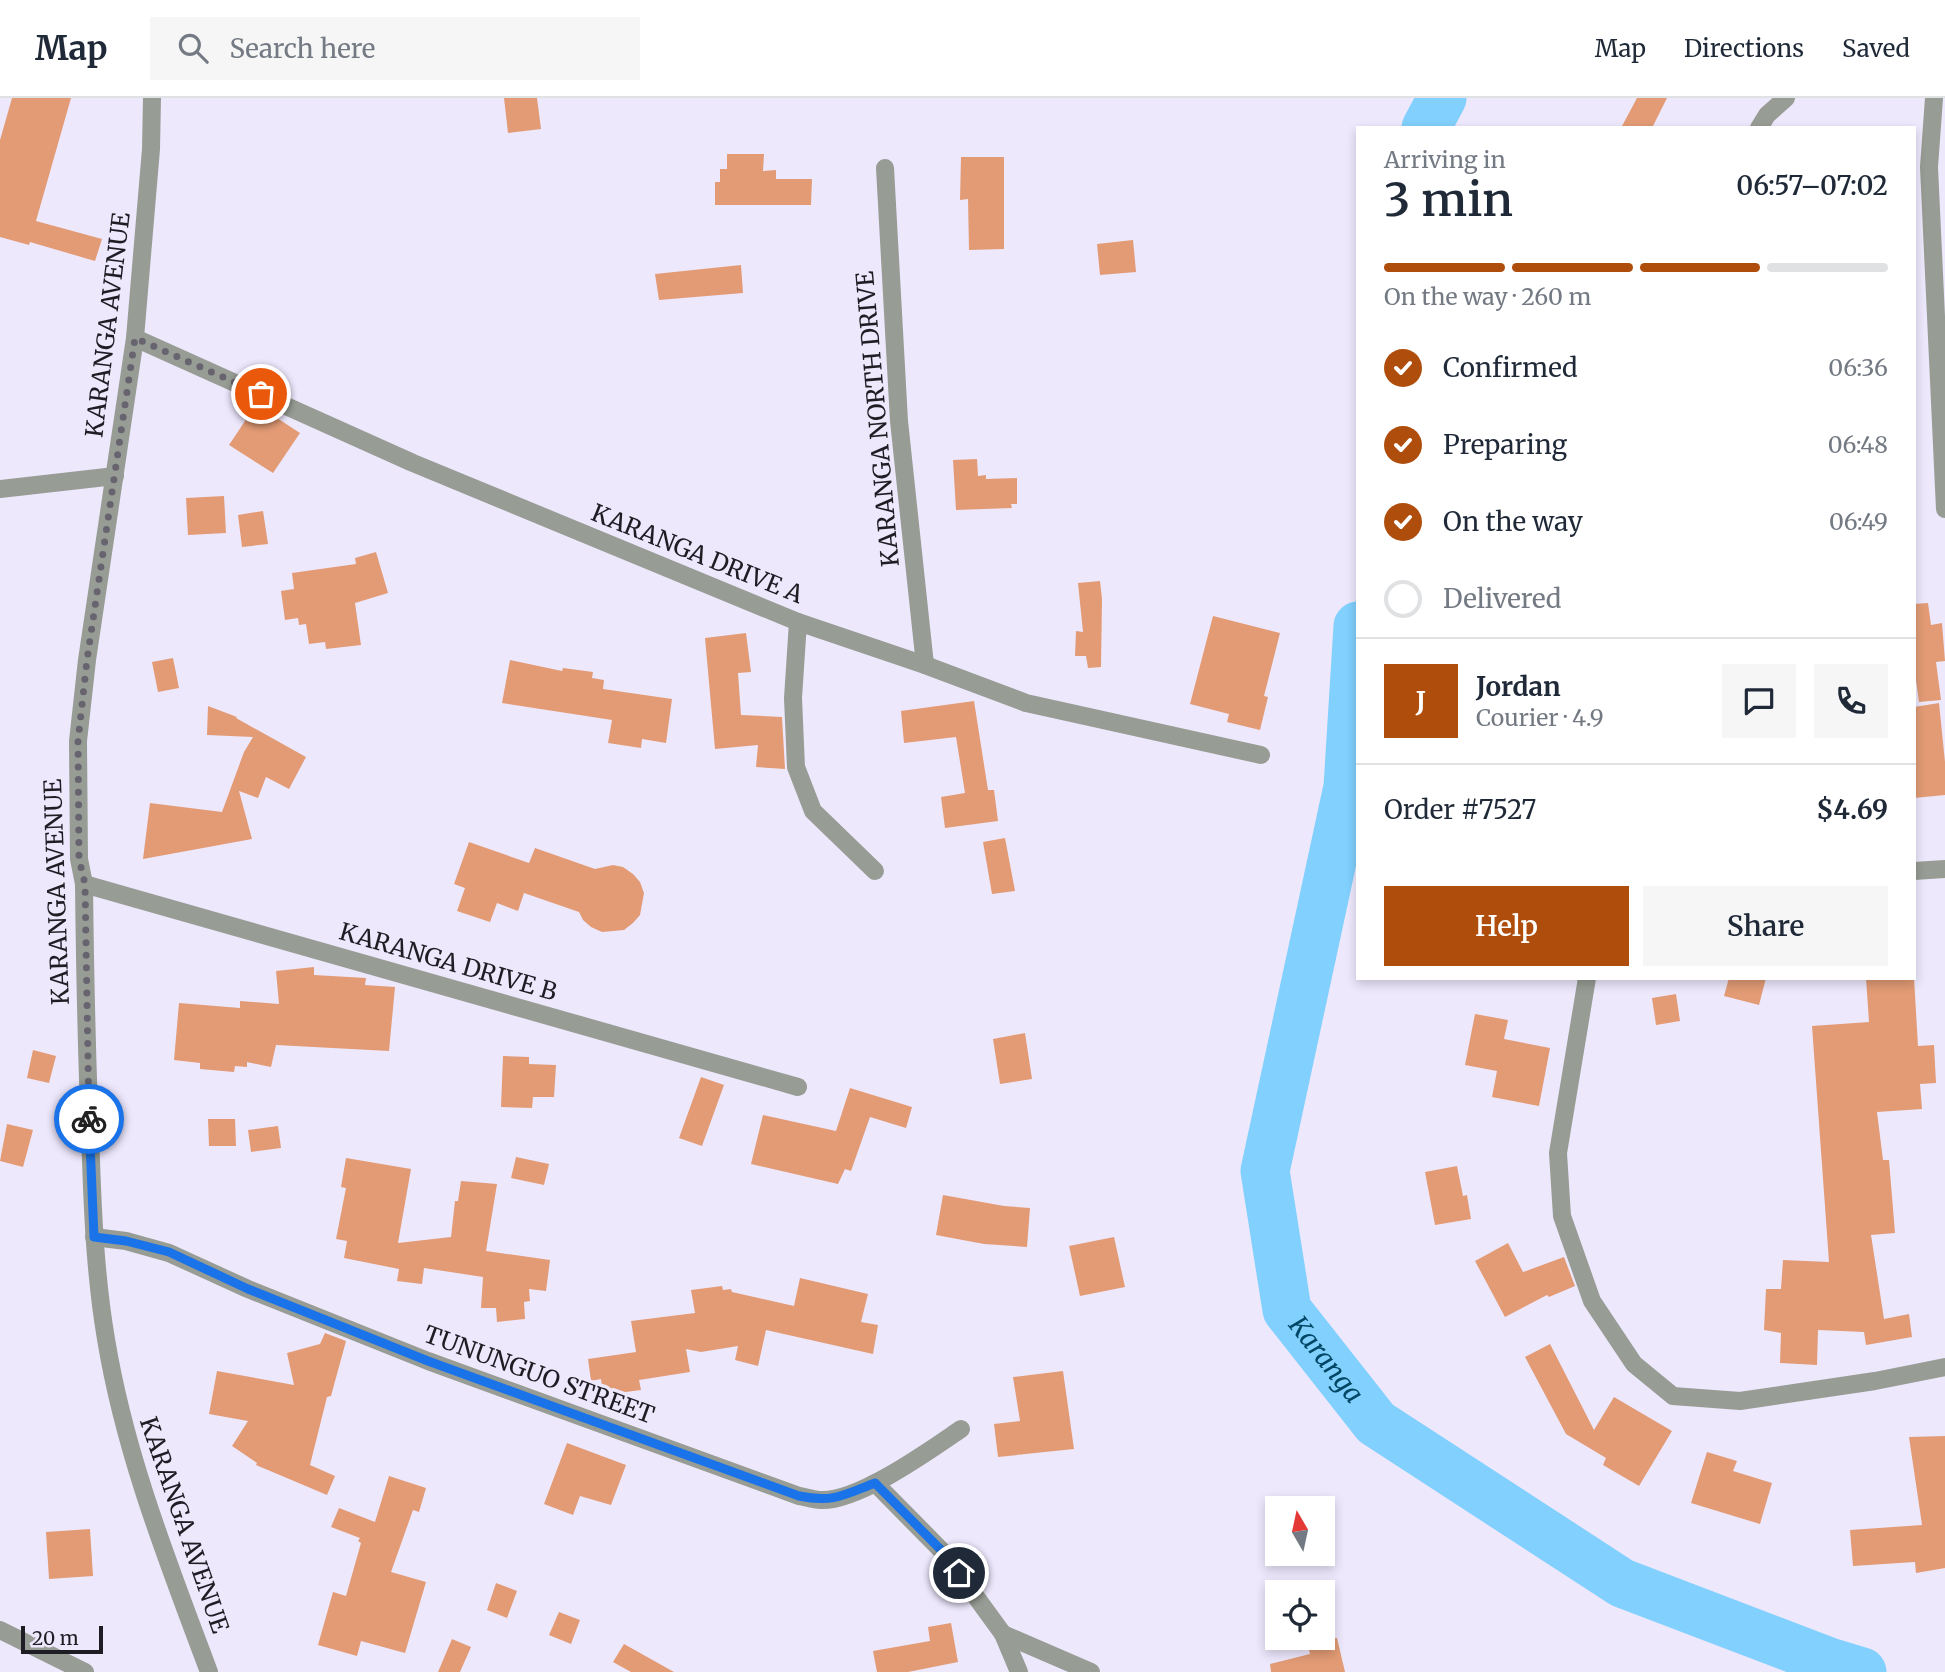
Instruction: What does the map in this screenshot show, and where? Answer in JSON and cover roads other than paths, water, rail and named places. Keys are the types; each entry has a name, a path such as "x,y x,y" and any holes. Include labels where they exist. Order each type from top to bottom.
{"street":[{"name":"KARANGA AVENUE","path":"152,98 151,149 135,338 87,660 78,741 79,859 85,884 86,1065 94,1237 106,1339 122,1420 142,1492 209,1672"},
{"path":"1760,126 1767,115 1786,98"},
{"path":"1934,98 1929,167 1945,509"},
{"name":"KARANGA NORTH DRIVE","path":"885,168 899,421 925,665"},
{"name":"KARANGA DRIVE A","path":"135,338 413,463 798,622 1026,703 1261,755"},
{"path":"0,489 115,475"},
{"path":"798,622 793,698 796,767 813,811 876,871"},
{"path":"1916,871 1945,869"},
{"name":"KARANGA DRIVE B","path":"85,884 798,1087"},
{"path":"1587,980 1558,1153 1562,1216 1592,1301 1634,1364 1673,1396 1740,1401 1875,1381 1945,1367"},
{"name":"TUNUNGUO STREET","path":"94,1237 126,1241 169,1252 248,1289 428,1361 799,1496 820,1500 835,1498 875,1483 961,1429"},
{"path":"875,1483 944,1553 1003,1633 1018,1672"},
{"path":"0,1630 85,1672"},
{"path":"1003,1633 1091,1672"}],"waterway":[{"name":"Karanga","path":"1427,126 1442,98"},
{"name":"Karanga","path":"1356,658 1348,787 1265,1171 1287,1310 1376,1423 1622,1583 1862,1672"}]}
